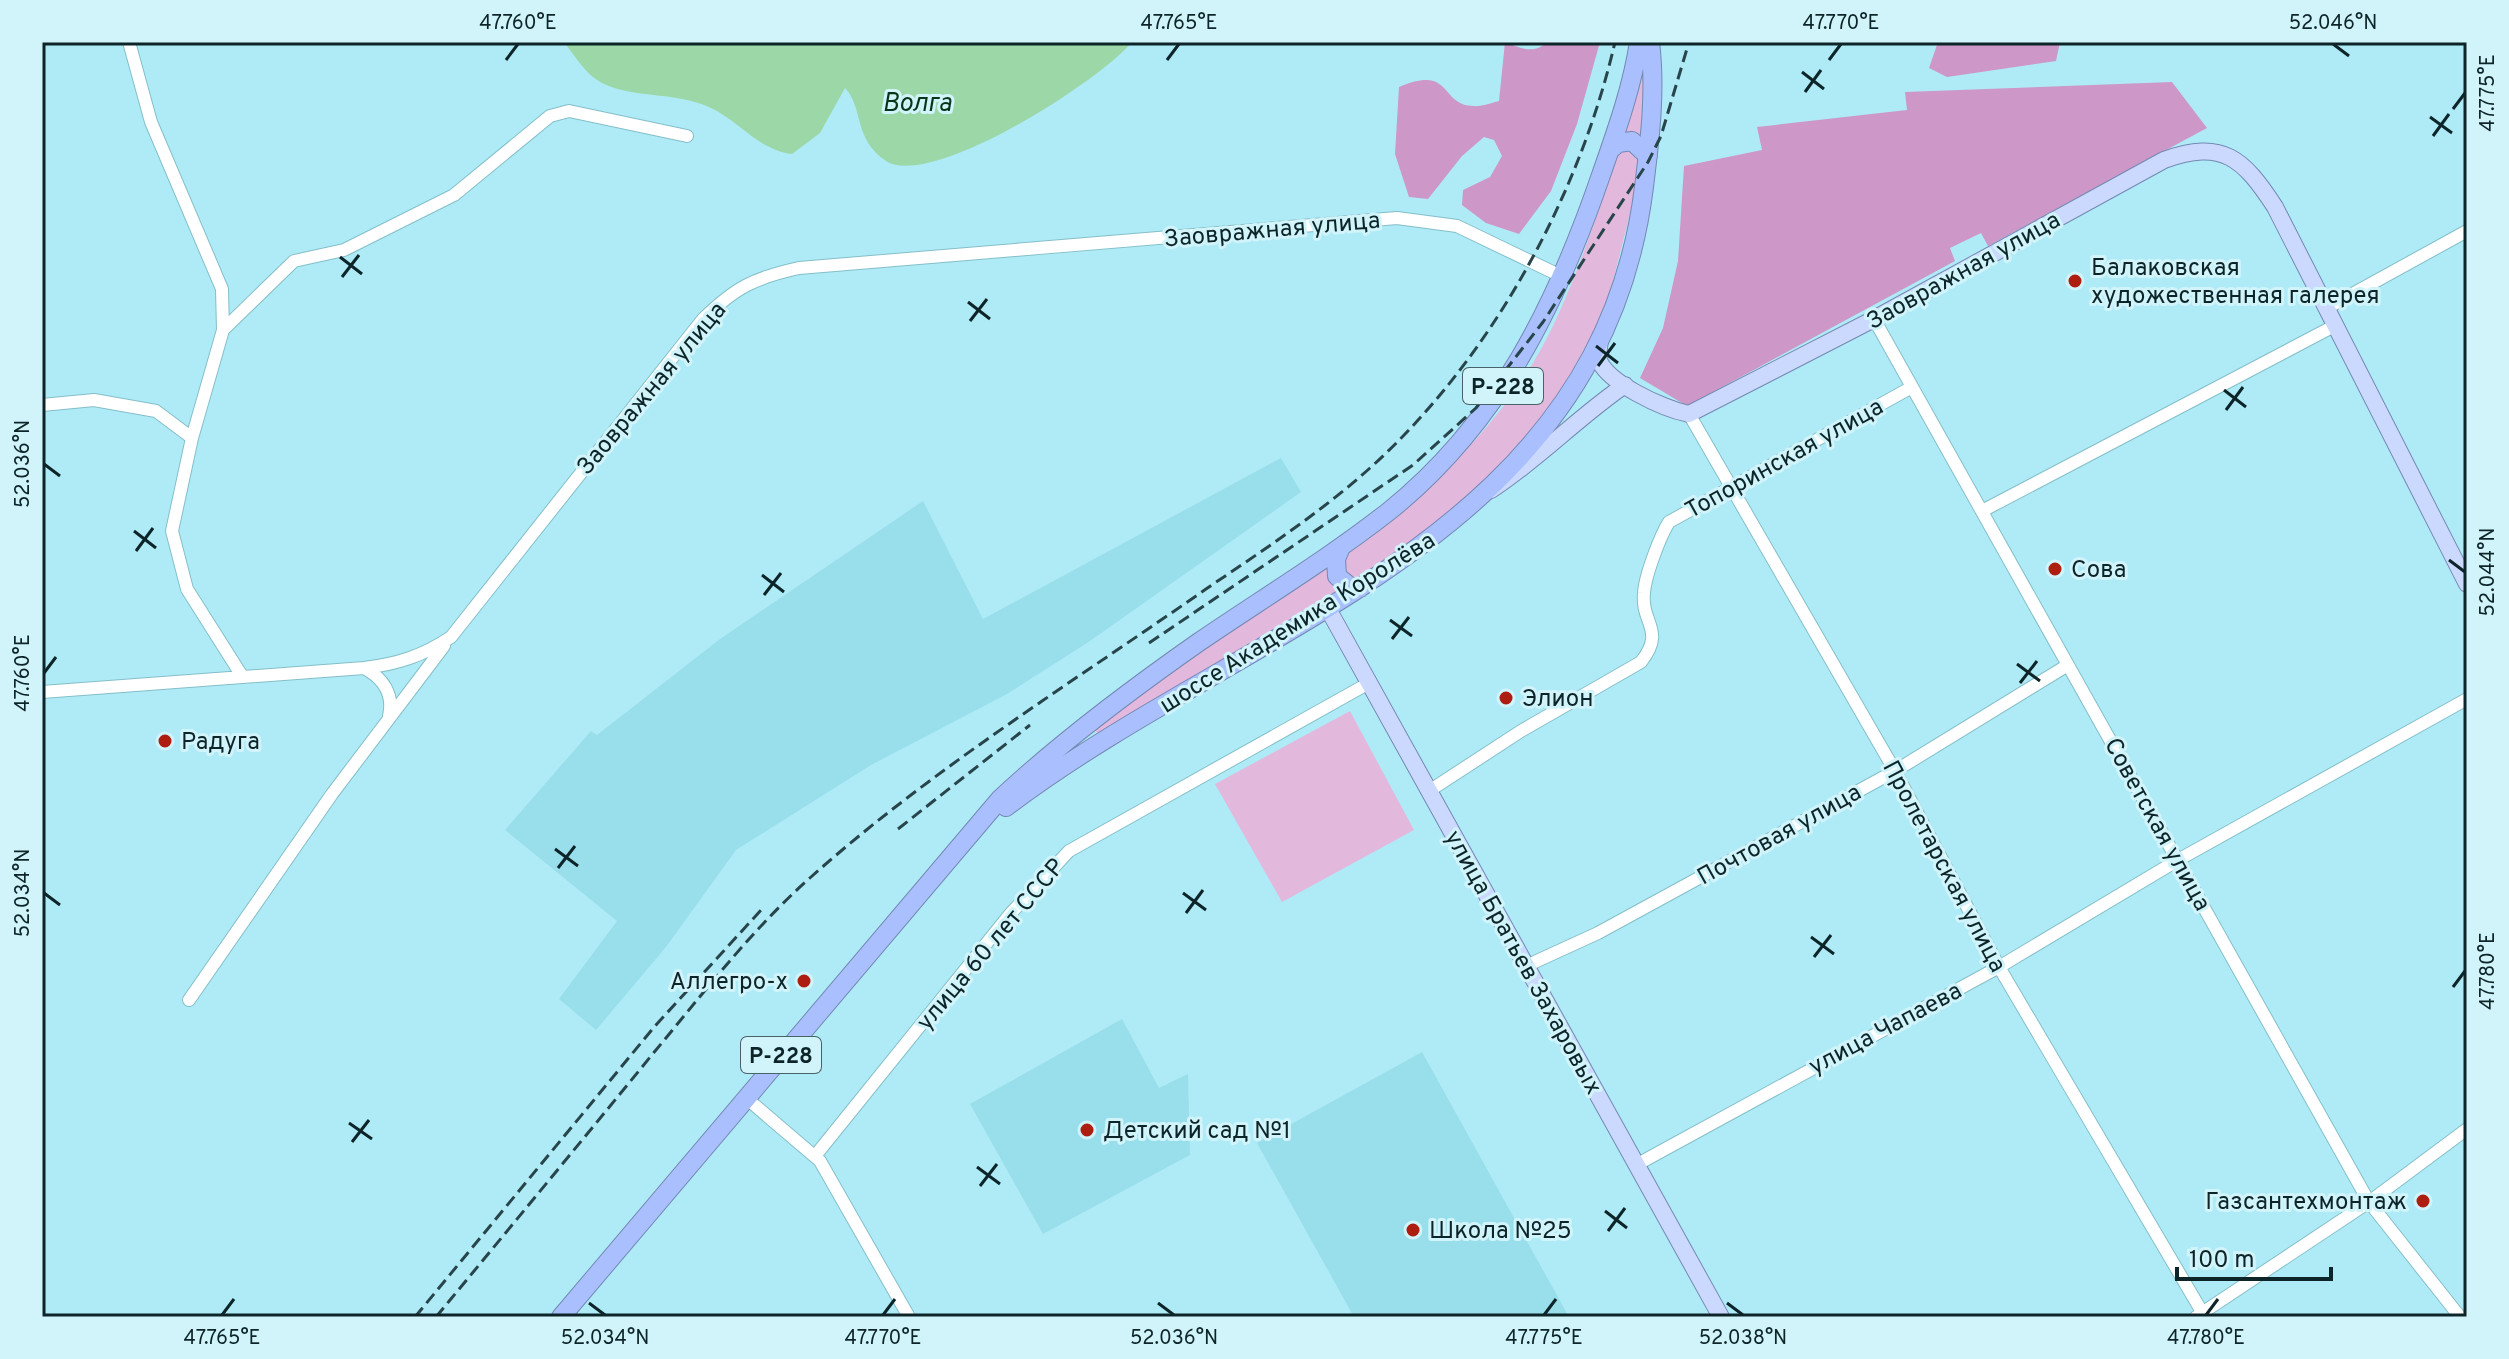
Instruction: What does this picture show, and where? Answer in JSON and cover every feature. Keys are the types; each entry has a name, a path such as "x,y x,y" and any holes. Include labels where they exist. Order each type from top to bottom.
{"highway":[{"name":"шоссе Академика Королёва","path":"561,1317 1000,799 1079,729 1390,510 1457,445 1522,358 1563,277 1610,150 1639,42"},
{"name":"шоссе Академика Королёва","path":"969,836 1092,747 1360,588 1441,533 1488,492 1546,428 1600,339 1632,262 1653,103 1650,42"},
{"path":"1610,150 1618,143 1632,141 1648,156"},
{"path":"1341,547 1336,559 1337,576 1349,586 1360,588"},
{"name":"шоссе Академика Королёва","path":"573,1317 597,1277"}],"main road":[{"name":"Заовражная улица","path":"1689,414 1874,319 2164,160 2204,150 2220,152 2240,162 2275,207 2327,308"},
{"path":"2327,308 2467,584"},
{"path":"1600,339 1599,363 1625,385 1661,405 1689,414"},
{"path":"1488,492 1535,461 1579,420 1625,385"},
{"name":"улица Братьев Захаровых","path":"1327,607 1721,1317"}],"street":[{"path":"129,42 151,122 222,289 223,330 192,438 172,531 187,589 242,676"},
{"path":"223,330 294,261 344,250 454,195 550,116 569,111 687,136"},
{"name":"Заовражная улица","path":"42,692 364,668 414,658 451,637 703,319 730,294 764,275 812,267 1397,218 1457,226 1563,277"},
{"path":"2327,308 2467,231"},
{"name":"Советская улица","path":"1874,319 2369,1202 2460,1317"},
{"path":"1982,511 2336,325"},
{"name":"Топоринская улица","path":"1429,791 1521,731 1641,662 1652,648 1654,636 1643,594 1666,526 1729,487 1912,387"},
{"path":"42,405 94,400 156,411 192,438"},
{"name":"Пролетарская улица","path":"1689,414 1895,771 1999,967 2201,1316"},
{"path":"189,1000 332,794 451,637"},
{"name":"Почтовая улица","path":"1526,966 1598,933 1895,771 2068,665"},
{"path":"364,668 384,684 390,696 388,719"},
{"name":"улица 60 лет СССР","path":"815,1156 1011,913 1069,851 1369,683"},
{"name":"улица Чапаева","path":"1636,1165 1999,967 2178,860 2467,699"},
{"path":"745,1097 815,1156 909,1317"},
{"path":"2201,1316 2369,1202 2467,1129"}],"shaded area":[{"path":"1505,42 1532,49 1547,42 1600,42 1577,124 1551,191 1519,234 1486,223 1462,205 1463,190 1490,177 1502,156 1494,140 1484,137 1462,156 1428,199 1409,197 1395,154 1399,87 1429,80 1462,104 1479,106 1499,101"},
{"path":"1643,42 1647,136 1622,132"},
{"path":"1938,42 2060,42 2056,61 1947,77 1929,68"},
{"path":"2172,82 2207,128 1988,246 1981,233 1950,248 1955,261 1687,406 1640,378 1663,328 1678,261 1684,166 1762,150 1757,127 1907,110 1905,92"},
{"path":"1620,148 1634,148 1642,165 1604,317 1553,411 1464,505 1359,579 1351,580 1342,571 1345,556 1439,477 1494,418 1518,386 1558,315"},
{"path":"1281,458 1301,492 1090,641 1007,694 871,765 736,850 666,947 596,1030 559,999 617,921 505,830 591,731 597,735 720,639 923,501 983,619"},
{"path":"1331,558 1339,594 1098,735 1093,725"},
{"path":"1350,711 1414,830 1282,902 1215,784"},
{"name":"Детский сад №1","path":"1122,1019 1159,1088 1188,1074 1190,1155 1043,1234 970,1104"},
{"name":"Школа №25","path":"1422,1052 1569,1317 1354,1317 1257,1143"}],"water":[{"name":"Волга","path":"564,42 1132,42 1087,81 1014,127 939,160 908,166 886,161 868,143 855,105 845,88 820,133 792,154 770,147 711,108 602,83 586,70"}],"railway":[{"path":"436,1317 728,964 789,897 857,837 954,763 1311,516 1351,485 1414,425 1454,378 1491,327 1524,273 1578,159 1599,101 1615,42"},
{"path":"1149,643 1413,465 1476,408 1543,322 1648,162 1661,136 1689,42"},
{"path":"898,829 1030,725"},
{"path":"415,1317 655,1026 762,909"}],"place":[{"name":"Балаковская художественная галерея","path":"2075,281"},
{"name":"Сова","path":"2055,569"},
{"name":"Элион","path":"1506,698"},
{"name":"Радуга","path":"165,741"},
{"name":"Аллегро-х","path":"804,981"},
{"name":"Детский сад №1","path":"1087,1130"},
{"name":"Газсантехмонтаж","path":"2423,1201"},
{"name":"Школа №25","path":"1413,1230"}]}
